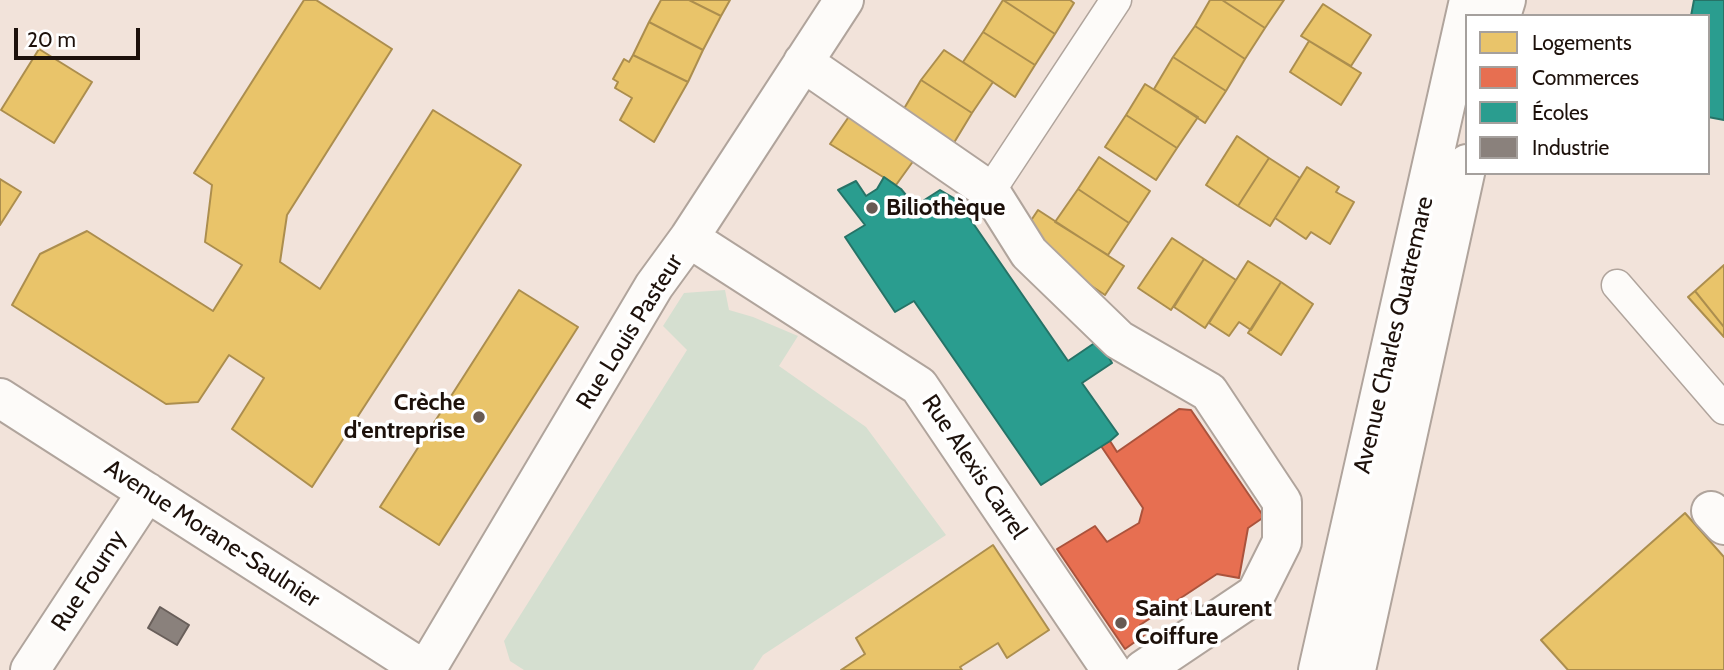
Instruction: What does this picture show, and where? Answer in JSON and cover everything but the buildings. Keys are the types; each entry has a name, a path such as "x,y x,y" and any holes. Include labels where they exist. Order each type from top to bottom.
{"street":[{"name":"Rue Louis Pasteur","path":"425,670 654,286 689,238 844,0"},
{"path":"990,191 1116,0"},
{"name":"Avenue Charles Quatremare","path":"1318,670 1465,18"},
{"path":"803,62 990,191 1029,253 1119,340 1209,392 1282,502 1282,542 1256,594 1143,670"},
{"name":"Avenue Charles Quatremare","path":"1356,670 1465,173"},
{"name":"Rue Alexis Carrel","path":"689,238 919,386 1111,670"},
{"path":"1617,285 1724,409"},
{"name":"Avenue Morane-Saulnier","path":"0,398 425,670"},
{"name":"Rue Fourny","path":"30,670 147,492"}],"green space":[{"path":"725,290 729,310 798,336 779,366 866,427 946,535 763,655 753,670 524,670 510,661 504,641 687,350 663,326 684,293"}],"place":[{"name":"Biliothèque","path":"872,208"},
{"name":"Crèche d'entreprise","path":"479,417"},
{"name":"Saint Laurent Coiffure","path":"1121,623"}]}
